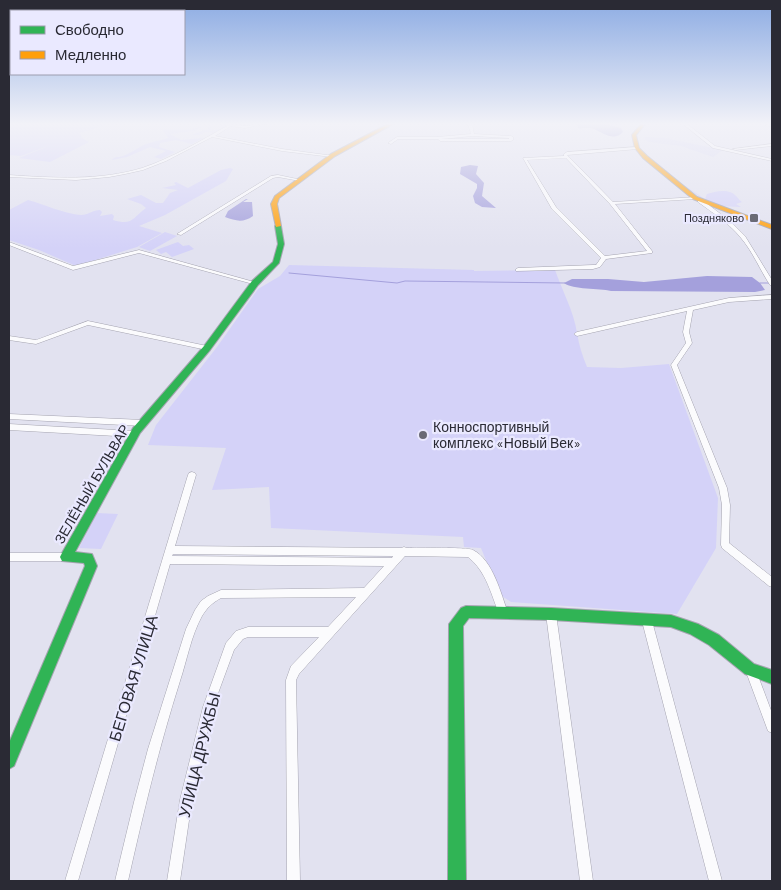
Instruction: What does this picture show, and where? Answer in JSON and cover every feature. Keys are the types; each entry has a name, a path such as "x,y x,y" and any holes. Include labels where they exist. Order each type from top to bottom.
{"street":[{"path":"9,176 75,179 128,172 148,166"},
{"path":"179,234 272,177 278,176 300,180 319,166"},
{"path":"528,166 554,208 604,258"},
{"path":"518,270 593,267 598,266 604,258 650,252 612,203 575,166"},
{"path":"654,166 744,238 759,266 772,284"},
{"name":"ЗЕЛЁНЫЙ БУЛЬВАР","path":"9,761 91,566 88,558 66,557 134,434 207,348 255,283 274,266 280,249 275,200 300,180"},
{"path":"612,203 698,200 772,227"},
{"path":"9,243 73,268 138,251 255,283"},
{"path":"577,334 729,300 772,297"},
{"path":"690,308 686,332 689,343 674,365 723,488 726,505 725,546 772,583"},
{"path":"9,338 36,342 88,323 207,348"},
{"path":"9,416 143,423"},
{"path":"9,427 134,434"},
{"name":"БЕГОВАЯ УЛИЦА","path":"72,881 192,475"},
{"path":"171,550 470,553 479,559 485,567 504,613"},
{"path":"294,881 291,680 295,670 404,551"},
{"path":"9,557 66,557"},
{"path":"168,560 394,562"},
{"path":"121,881 134,820 164,712 193,625 203,606 212,598 221,594 367,592"},
{"path":"457,881 456,624 466,612 551,614 671,621 693,629 714,640 750,669 772,678"},
{"path":"551,614 587,881"},
{"path":"647,621 716,881"},
{"name":"УЛИЦА ДРУЖБЫ","path":"173,881 186,800 208,707 230,647 240,635 248,632 330,632"},
{"path":"750,669 772,727"}],"shaded area":[{"path":"478,166 476,174 484,183 482,196 496,208 482,207 475,203 473,196 477,184 460,174 461,167"},
{"path":"233,169 226,181 165,215 139,226 162,233 137,247 76,266 39,250 9,240 9,210 28,200 74,214 84,215 100,210 102,212 100,216 112,214 114,216 113,220 125,222 135,218 146,208 127,199 141,195 156,203 163,203 170,193 178,190 162,188 176,185 174,183 176,182 188,188 221,170"},
{"path":"676,180 705,199 707,194 719,191 731,192 742,202 736,204 741,207 719,206 704,200"},
{"path":"246,199 248,199 243,202 252,202 253,216 239,221 225,217 228,211"},
{"path":"165,232 177,236 150,251 139,247"},
{"path":"178,242 183,246 189,245 194,249 172,257 166,252 161,254 156,250"},
{"name":"Конноспортивный комплекс «Новый Век»","path":"289,265 474,271 555,270 568,301 587,367 621,368 669,364 718,498 716,548 677,614 511,602 500,595 481,548 464,547 463,537 271,528 269,487 212,490 226,448 148,445 156,425 217,347 258,289 280,276"},
{"path":"707,276 752,277 765,290 755,292 611,291 573,287 564,283 572,279 644,282"},
{"path":"97,513 118,514 101,549 79,548"}],"waterway":[{"path":"289,273 397,283 405,281 565,283"},
{"path":"760,283 770,283"}],"traffic: fast":[{"path":"9,761 91,566 88,558 66,557 136,431 207,348 255,283 276,263 281,244 278,226"},
{"path":"457,881 456,624 466,612 551,614 671,621 693,629 714,640 750,669 772,677"}],"traffic: slow":[{"path":"278,226 274,204 277,197 319,166"},
{"path":"655,166 695,198 772,227"}],"place":[{"name":"Поздняково","path":"754,218"},
{"name":"Конноспортивный комплекс «Новый Век»","path":"423,435"}]}
